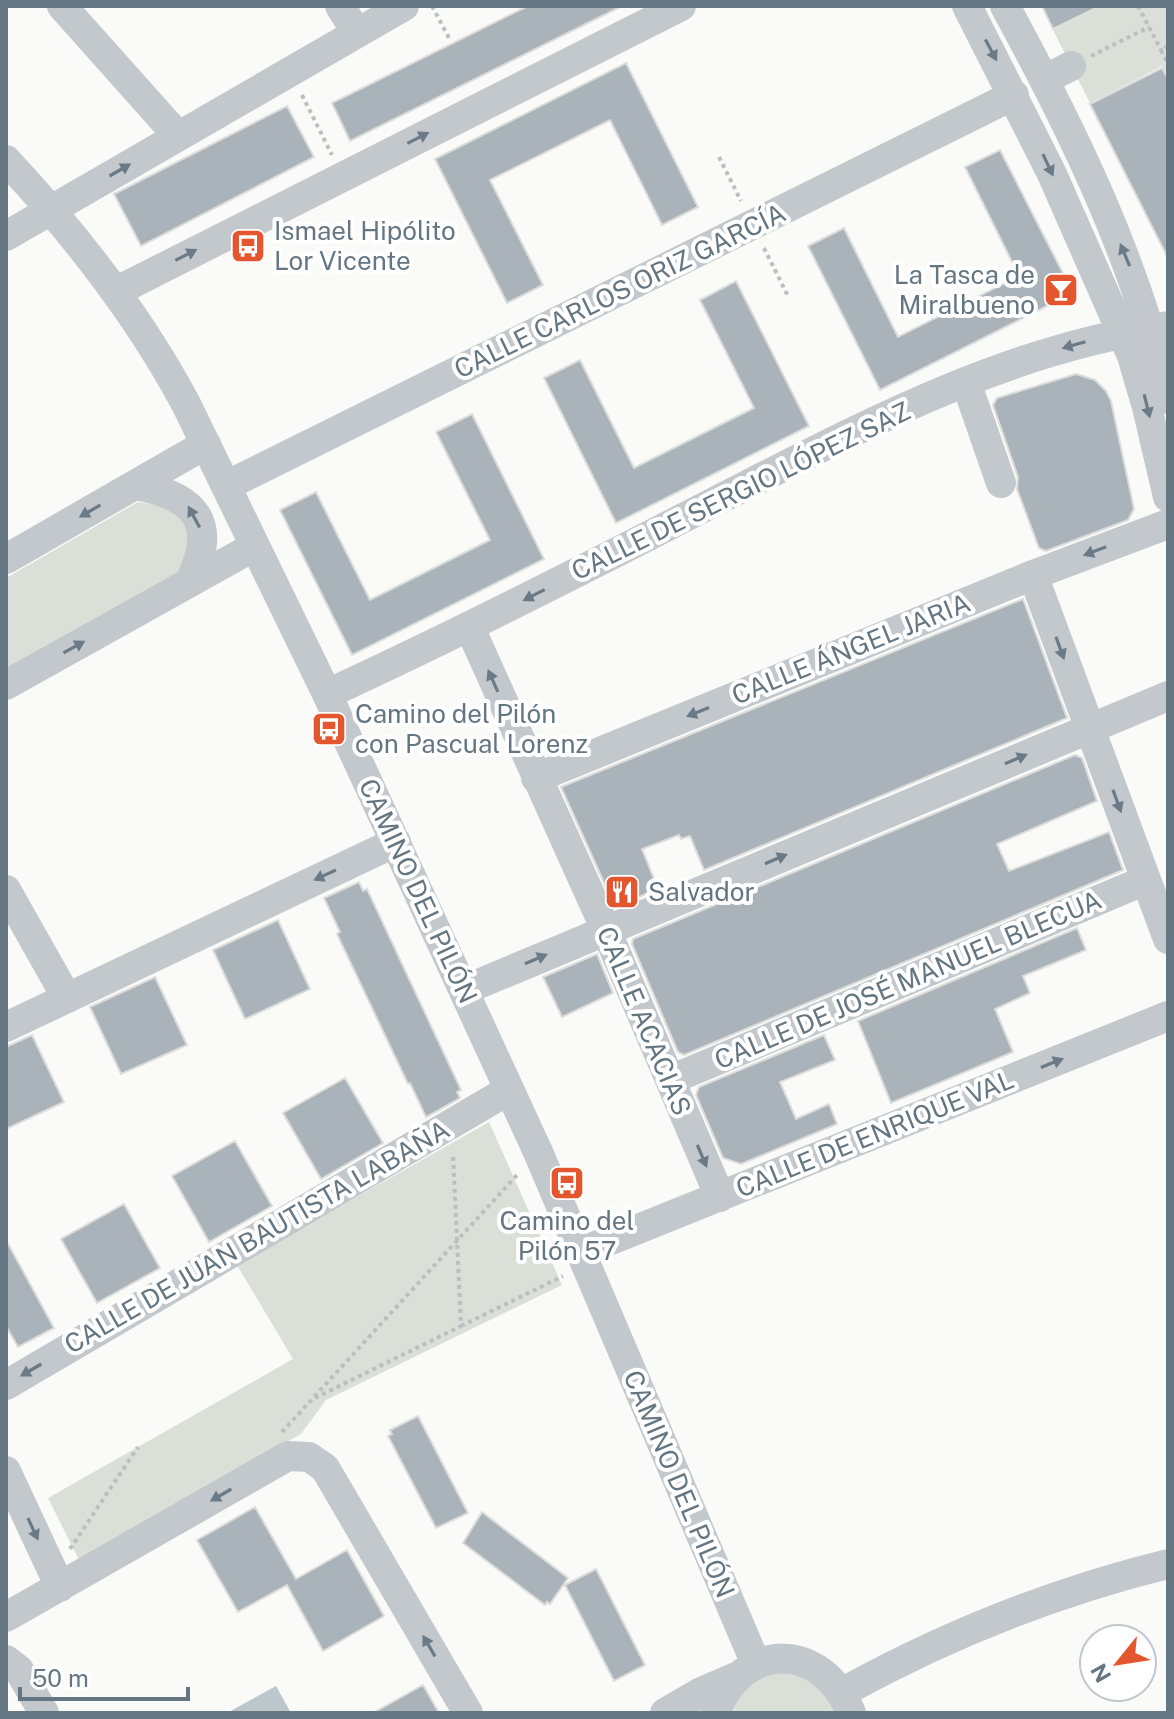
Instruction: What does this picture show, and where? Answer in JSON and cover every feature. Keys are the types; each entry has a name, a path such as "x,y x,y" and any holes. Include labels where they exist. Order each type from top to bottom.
{"street":[{"path":"62,6 178,136"},
{"path":"340,6 357,33"},
{"path":"6,236 404,6"},
{"path":"117,291 343,176 648,13 681,6"},
{"path":"967,6 1014,95 1078,231 1146,329 1139,374 1168,497"},
{"path":"1005,6 1044,80 1134,277 1146,329 1168,399"},
{"path":"1044,80 1071,66"},
{"name":"CALLE CARLOS ORIZ GARCÍA","path":"226,486 1014,95"},
{"name":"CAMINO DEL PILÓN","path":"6,160 52,210 117,291 168,371 206,444 396,842 584,1259 746,1670"},
{"name":"CALLE DE SERGIO LÓPEZ SAZ","path":"327,694 470,628 854,431 966,382 1038,355 1146,329"},
{"path":"966,382 1001,483"},
{"path":"6,559 206,444"},
{"path":"135,485 158,488 182,499 199,522 203,552 189,583"},
{"name":"CALLE ÁNGEL JARIA","path":"536,778 1033,575 1168,524"},
{"path":"6,685 255,546"},
{"path":"1033,575 1168,939"},
{"name":"CALLE ACACIAS","path":"470,628 606,930 720,1197"},
{"path":"464,990 1168,696"},
{"path":"6,1027 396,842"},
{"name":"CALLE DE JOSÉ MANUEL BLECUA","path":"670,1080 1146,880"},
{"path":"6,890 67,998"},
{"name":"CALLE DE ENRIQUE VAL","path":"584,1259 720,1197 1167,1018"},
{"name":"CALLE DE JUAN BAUTISTA LABAÑA","path":"6,1385 509,1090"},
{"path":"6,1617 56,1577 283,1446 325,1468 468,1713"},
{"path":"6,1471 56,1577"},
{"path":"665,1713 701,1692 775,1659 795,1660 814,1666 830,1677 847,1703 918,1653 1014,1612 1102,1581 1168,1564"},
{"path":"6,1660 19,1670 44,1713"},
{"path":"715,1713 723,1693 746,1670"}],"path":[{"path":"432,6 449,38"},
{"path":"1145,6 1139,8 1168,64"},
{"path":"1071,66 1149,27"},
{"path":"1161,50 1168,46"},
{"path":"290,72 343,176"},
{"path":"452,1123 461,1326"},
{"path":"283,1446 310,1401 518,1174"},
{"path":"310,1401 461,1326 584,1259"},
{"path":"56,1577 62,1561 138,1447"}],"shaded area":[{"path":"1103,6 1168,6 1168,76 1162,66 1090,103 1053,30"},
{"path":"138,502 168,507 185,519 191,548 182,575 6,673 6,578"},
{"path":"489,1122 562,1285 326,1400 301,1434 79,1560 48,1498 293,1359 237,1265"},
{"path":"779,1671 809,1676 839,1713 729,1713 748,1684"},
{"path":"276,1686 291,1713 227,1713"}],"building":[{"path":"528,6 622,6 350,141 332,103"},
{"path":"1042,6 1100,6 1053,29"},
{"path":"626,63 698,207 662,225 610,120 490,180 543,285 507,303 435,159"},
{"path":"1162,68 1168,79 1168,258 1090,104"},
{"path":"287,106 314,157 141,246 114,194"},
{"path":"1000,150 1073,293 880,390 808,246 844,228 898,337 1019,276 965,167"},
{"path":"736,281 809,426 616,523 544,378 580,360 634,468 754,408 700,300"},
{"path":"1076,374 1095,380 1111,401 1134,509 1128,520 1046,551 1039,548 1017,489 1018,477 993,405 997,398"},
{"path":"472,414 544,559 352,655 280,510 316,492 370,600 490,540 436,432"},
{"path":"1023,599 1067,718 704,870 690,836 681,839 679,835 642,849 658,889 615,907 561,787"},
{"path":"1075,755 1082,758 1097,801 997,844 1009,871 1109,832 1123,870 684,1055 678,1052 632,944 633,939"},
{"path":"359,882 363,891 367,889 461,1090 457,1092 460,1098 426,1117 337,934 340,932 324,898"},
{"path":"278,920 310,989 245,1019 213,950"},
{"path":"1077,928 1086,950 1023,976 1030,993 995,1009 1013,1052 891,1103 858,1021"},
{"path":"597,954 613,993 562,1017 543,977"},
{"path":"155,977 187,1045 121,1074 90,1007"},
{"path":"32,1035 64,1102 6,1129 6,1047"},
{"path":"824,1035 835,1060 780,1082 796,1119 829,1104 837,1124 741,1164 723,1158 696,1095 699,1087"},
{"path":"345,1078 383,1143 321,1179 283,1113"},
{"path":"235,1141 272,1206 209,1242 172,1176"},
{"path":"124,1204 160,1268 97,1303 61,1239"},
{"path":"6,1240 54,1328 18,1347 6,1326"},
{"path":"418,1416 468,1513 436,1528 388,1436 392,1434 390,1430"},
{"path":"255,1507 296,1579 347,1550 384,1616 323,1651 287,1585 238,1612 197,1540"},
{"path":"482,1512 568,1578 550,1604 547,1602 545,1605 463,1543"},
{"path":"596,1569 645,1665 614,1681 565,1585"},
{"path":"423,1685 439,1713 373,1713"}],"place":[{"name":"Ismael Hipólito Lor Vicente","path":"248,246"},
{"name":"La Tasca de Miralbueno","path":"1061,290"},
{"name":"Camino del Pilón con Pascual Lorenz","path":"329,729"},
{"name":"Salvador","path":"622,892"},
{"name":"Camino del Pilón 57","path":"567,1183"}]}
